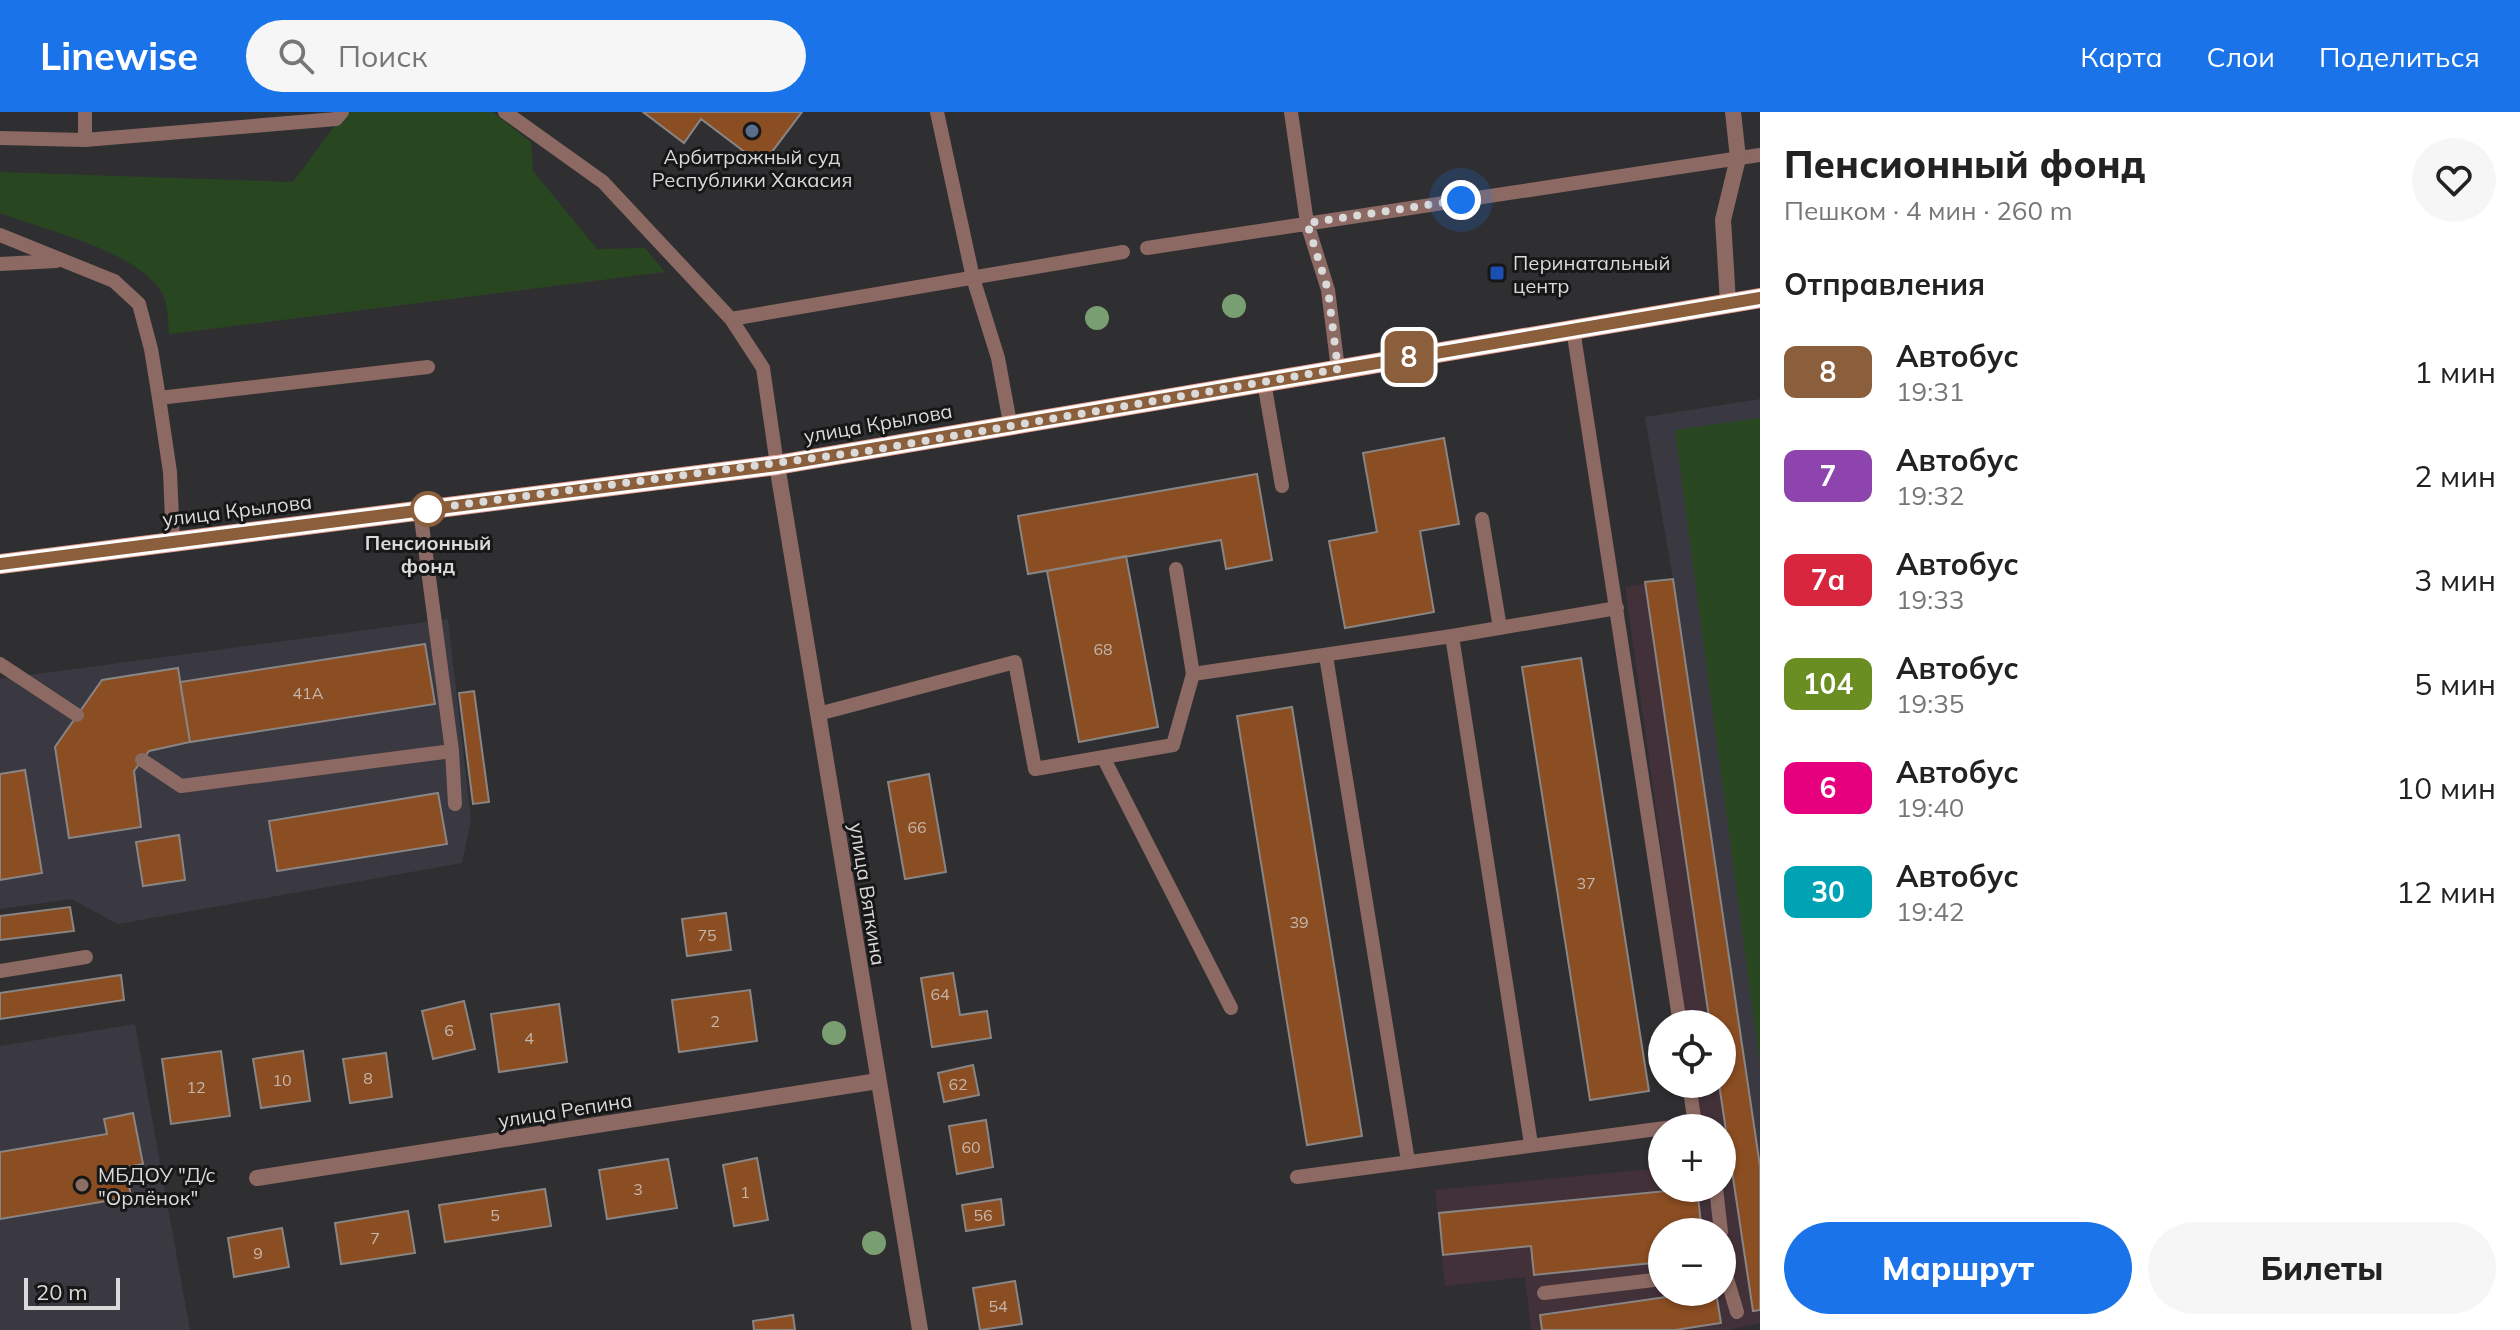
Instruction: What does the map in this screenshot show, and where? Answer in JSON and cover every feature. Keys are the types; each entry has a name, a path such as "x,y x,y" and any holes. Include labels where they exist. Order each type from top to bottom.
{"main road":[{"name":"улица Крылова","path":"0,564 777,465 1760,298"}],"street":[{"path":"1728,303 1723,220 1738,158 1733,112"},
{"name":"улица Вяткина","path":"777,465 920,1330"},
{"name":"улица Репина","path":"257,1178 878,1081"}],"lane":[{"path":"85,112 85,140"},
{"path":"262,112 280,125"},
{"path":"0,138 85,140 336,119 342,112"},
{"path":"505,112 603,182 731,319 763,368 777,465"},
{"path":"937,112 973,278 998,358 1010,423"},
{"path":"1291,112 1307,223 1328,290 1338,369"},
{"path":"1147,248 1760,155"},
{"path":"0,235 114,281 139,304 151,349 170,472 173,542"},
{"path":"731,319 1123,252"},
{"path":"0,264 62,261"},
{"path":"1573,329 1678,1010"},
{"path":"159,398 428,367"},
{"path":"1264,382 1282,486"},
{"path":"420,510 452,751 455,804"},
{"path":"1482,519 1500,628"},
{"path":"818,714 1015,662 1035,769 1173,745 1193,674 1176,569"},
{"path":"1193,674 1326,656 1617,608"},
{"path":"1452,636 1531,1144"},
{"path":"1326,656 1408,1161"},
{"path":"0,664 77,715"},
{"path":"142,760 181,786 452,751"},
{"path":"1103,757 1231,1008"},
{"path":"0,971 86,957"},
{"path":"1297,1177 1531,1144 1648,1131"},
{"path":"1544,1293 1648,1281"},
{"path":"1735,1306 1737,1312"}],"shaded area":[{"path":"1760,399 1760,1166 1673,579 1645,417"},
{"path":"1673,579 1760,1166 1760,1323 1728,1330 1531,1330 1525,1277 1445,1286 1435,1190 1648,1169 1648,1202 1736,1202 1736,1114 1698,1114 1696,1098 1736,1098 1736,1010 1684,1010 1625,587"},
{"path":"448,619 471,820 462,863 118,924 71,899 0,909 0,679"},
{"name":"МБДОУ \"Д/с \"Орлёнок\"","path":"135,1024 190,1330 0,1330 0,1046"}],"green space":[{"path":"345,112 492,112 531,142 533,171 597,249 645,248 665,272 169,334 164,297 153,281 136,267 91,244 0,213 0,172 293,182"},
{"path":"1760,418 1760,1064 1675,430"}],"building":[{"name":"Арбитражный суд Республики Хакасия","path":"643,112 802,112 762,165 701,119 684,143"},
{"path":"1444,438 1459,524 1420,531 1434,612 1345,628 1329,541 1377,532 1363,453"},
{"path":"1257,474 1272,560 1226,569 1221,540 1028,574 1018,516"},
{"path":"1126,556 1158,727 1079,742 1047,571"},
{"path":"1673,579 1760,1166 1760,1310 1753,1311 1736,1198 1736,1114 1723,1114 1721,1098 1736,1098 1736,1010 1708,1010 1645,582"},
{"path":"425,644 435,704 190,742 180,682"},
{"path":"1581,658 1648,1091 1590,1100 1522,667"},
{"path":"178,668 190,742 149,751 134,771 141,827 69,838 55,747 102,680"},
{"path":"474,691 489,802 473,804 459,693"},
{"path":"1292,707 1362,1136 1307,1145 1237,716"},
{"path":"25,770 42,873 0,880 0,774"},
{"path":"929,774 946,872 905,879 888,782"},
{"path":"438,793 447,844 277,871 269,821"},
{"path":"179,835 185,880 143,886 136,842"},
{"path":"70,907 74,931 0,940 0,916"},
{"path":"726,913 731,950 687,956 682,919"},
{"path":"953,973 960,1015 987,1011 991,1038 932,1047 921,978"},
{"path":"121,975 124,1000 0,1019 0,993"},
{"path":"750,990 757,1041 679,1052 672,1000"},
{"path":"464,1001 475,1049 433,1059 422,1011"},
{"path":"559,1004 567,1062 499,1072 491,1014"},
{"path":"221,1051 230,1116 171,1124 162,1059"},
{"path":"303,1051 310,1101 261,1108 253,1059"},
{"path":"386,1053 392,1097 350,1103 343,1059"},
{"path":"973,1065 979,1095 944,1102 938,1073"},
{"path":"133,1113 143,1164 126,1167 131,1197 0,1219 0,1152 107,1134 104,1119"},
{"path":"986,1120 993,1167 957,1174 949,1126"},
{"path":"757,1158 768,1220 734,1226 723,1165"},
{"path":"668,1159 677,1208 607,1219 599,1170"},
{"path":"545,1189 551,1226 445,1242 439,1205"},
{"path":"1648,1193 1648,1202 1699,1202 1700,1218 1648,1218 1648,1263 1534,1275 1531,1246 1443,1255 1439,1213"},
{"path":"1001,1199 1004,1225 966,1231 962,1205"},
{"path":"408,1211 415,1253 341,1264 335,1223"},
{"path":"282,1228 289,1267 234,1277 228,1238"},
{"path":"1015,1281 1022,1324 980,1330 973,1288"},
{"path":"1648,1300 1648,1306 1718,1306 1721,1323 1675,1330 1542,1330 1540,1315"},
{"path":"793,1315 795,1330 754,1330 753,1321"}],"bus line":[{"name":"8","path":"0,564 777,465 1760,298"}],"place":[{"name":"Арбитражный суд Республики Хакасия","path":"752,131"},
{"name":"Перинатальный центр","path":"1497,273"},
{"name":"Пенсионный фонд","path":"428,509"},
{"name":"МБДОУ \"Д/с \"Орлёнок\"","path":"82,1185"}],"route":[{"path":"428,509 420,510 777,465 1338,369 1328,290 1307,223 1461,200"}]}
